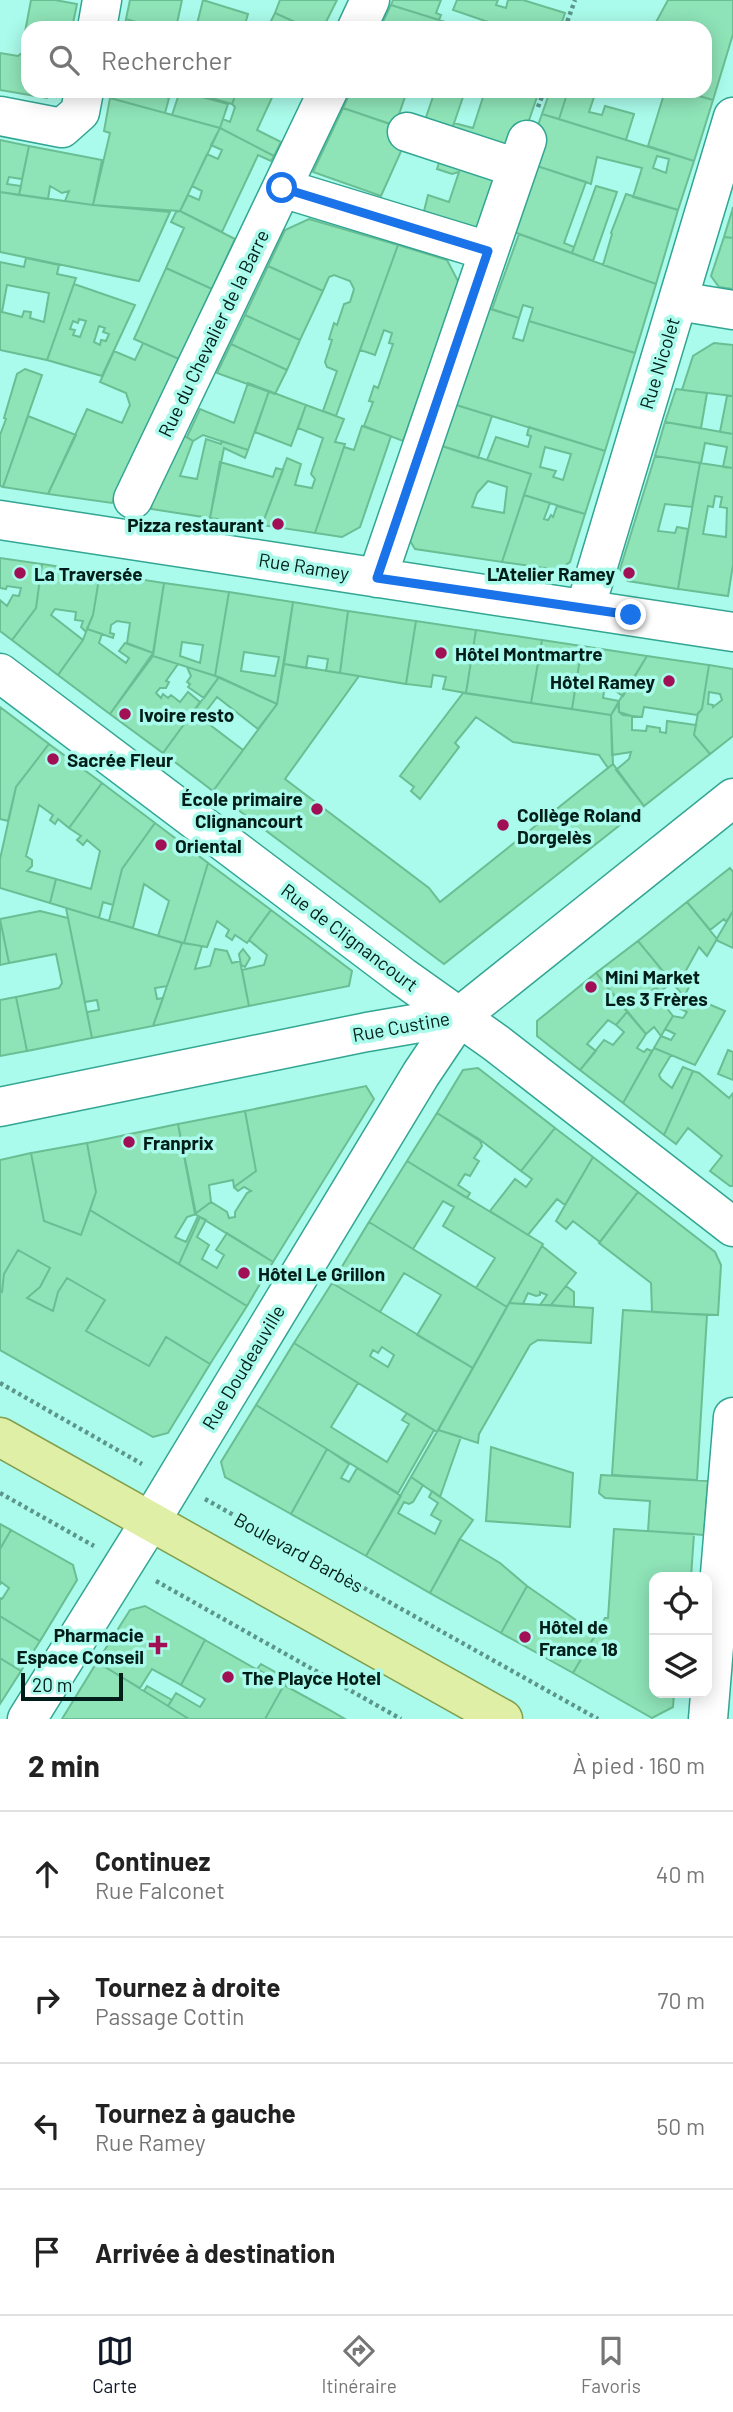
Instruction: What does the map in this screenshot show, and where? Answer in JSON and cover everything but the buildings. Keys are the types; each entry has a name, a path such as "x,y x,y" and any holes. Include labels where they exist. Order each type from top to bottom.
{"main road":[{"path":"0,1437 503,1719"}],"street":[{"path":"98,21 102,0"},
{"path":"360,21 370,0"},
{"path":"0,116 62,128 80,112 83,98"},
{"name":"Rue du Chevalier de la Barre","path":"133,499 325,98"},
{"name":"Rue Nicolet","path":"585,609 733,117"},
{"path":"377,578 522,154 407,132"},
{"path":"282,188 488,251"},
{"path":"678,301 733,310"},
{"name":"Rue Ramey","path":"0,520 733,632"},
{"name":"Rue de Clignancourt","path":"0,673 403,977 460,1016 733,1227"},
{"name":"Rue Custine","path":"0,1107 367,1032 460,1016 733,798"},
{"name":"Rue Doudeauville","path":"27,1719 150,1522 421,1074 460,1016"},
{"path":"708,1719 733,1417"}],"path":[{"path":"568,21 575,0"},
{"name":"Boulevard Barbès","path":"0,1383 598,1719"},
{"path":"0,1493 102,1550"},
{"path":"152,1579 401,1719"}],"place":[{"name":"Pizza restaurant","path":"278,524"},
{"name":"La Traversée","path":"20,573"},
{"name":"L'Atelier Ramey","path":"629,573"},
{"name":"Hôtel Montmartre","path":"441,653"},
{"name":"Hôtel Ramey","path":"669,681"},
{"name":"Ivoire resto","path":"125,714"},
{"name":"Sacrée Fleur","path":"53,759"},
{"name":"École primaire Clignancourt","path":"317,809"},
{"name":"Collège Roland Dorgelès","path":"503,825"},
{"name":"Oriental","path":"161,845"},
{"name":"Mini Market Les 3 Frères","path":"591,987"},
{"name":"Franprix","path":"129,1142"},
{"name":"Hôtel Le Grillon","path":"244,1273"},
{"name":"Hôtel de France 18","path":"525,1637"},
{"name":"Pharmacie Espace Conseil","path":"158,1645"},
{"name":"The Playce Hotel","path":"228,1677"}],"route":[{"path":"282,188 488,251 377,578 631,615"}]}
